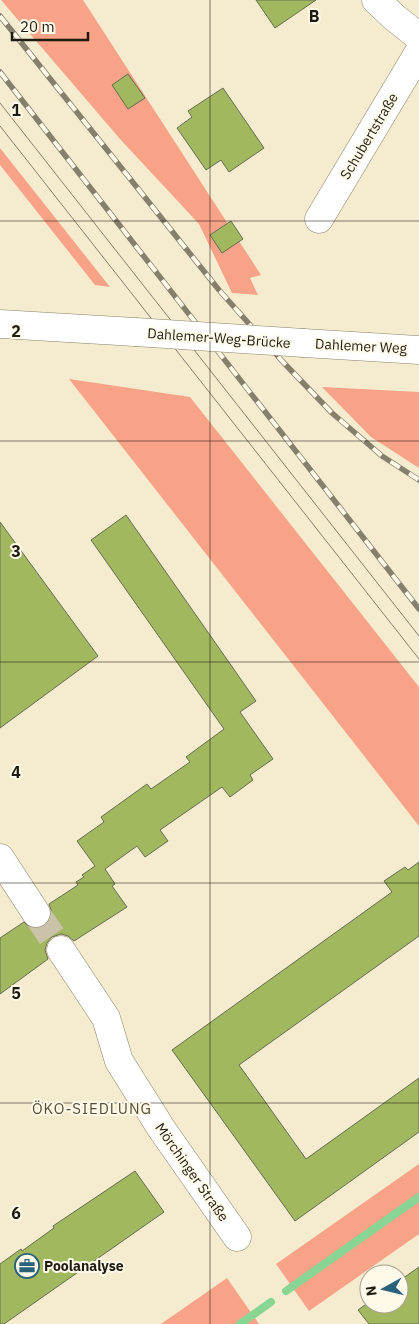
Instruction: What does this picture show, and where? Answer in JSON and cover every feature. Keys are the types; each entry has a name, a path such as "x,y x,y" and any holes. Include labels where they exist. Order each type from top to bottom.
{"street":[{"path":"376,0 419,37"},
{"name":"Schubertstraße","path":"319,219 419,52"},
{"name":"Dahlemer-Weg-Brücke","path":"0,324 304,343"},
{"name":"Dahlemer Weg","path":"304,343 419,350"},
{"path":"0,858 36,913"},
{"name":"Mörchinger Straße","path":"61,950 106,1018 119,1061 161,1128 237,1237"}],"shaded area":[{"path":"1,0 83,0 261,275 250,278 258,295 232,293 199,224 120,139"},
{"path":"0,148 110,287 95,285 0,165"},
{"path":"69,379 190,397 419,687 419,826"},
{"path":"322,387 419,392 419,468 371,437"},
{"path":"419,1164 419,1234 376,1264 359,1264 359,1276 309,1311 276,1264"},
{"path":"227,1278 259,1324 161,1324"}],"building":[{"path":"256,0 316,0 275,28"},
{"path":"128,74 145,98 128,109 112,85"},
{"path":"223,88 264,148 229,172 221,160 206,170 177,128 192,117 188,111"},
{"path":"231,221 243,239 222,253 210,235"},
{"path":"126,515 256,701 240,712 273,759 250,775 253,780 230,797 222,787 160,830 168,841 145,857 137,846 105,869 115,884 112,886 127,907 74,941 68,936 61,934 52,937 47,943 45,950 48,959 0,994 0,938 24,922 29,927 36,929 45,926 50,920 52,913 49,904 78,885 76,882 84,877 82,875 95,866 77,841 104,822 101,817 147,784 151,789 190,762 186,757 224,729 91,540"},
{"path":"0,522 98,656 0,728"},
{"path":"419,862 419,936 239,1065 306,1159 419,1078 419,1132 295,1221 172,1050 392,892 384,881 405,867 408,870"},
{"path":"135,1171 164,1212 4,1324 0,1324 0,1264 21,1249 22,1251 54,1228 53,1226"},
{"path":"419,1267 419,1324 369,1324 361,1314 409,1314 409,1274"}],"waterway":[{"path":"286,1291 419,1197"},
{"path":"240,1324 271,1302"}],"tunnel":[{"path":"36,913 61,950"}],"tram line":[{"path":"0,103 419,636"},
{"path":"0,126 419,659"}],"railway":[{"path":"0,16 219,290 283,362 332,413 382,456 419,480"},
{"path":"0,72 419,609"}],"place":[{"name":"Poolanalyse","path":"27,1266"}],"district":[{"name":"ÖKO-SIEDLUNG","path":"92,1108"}]}
